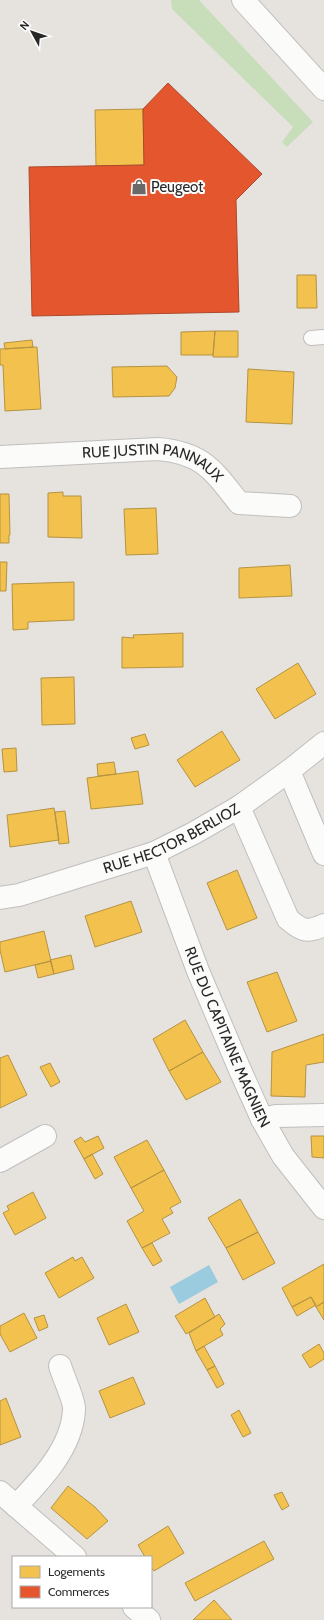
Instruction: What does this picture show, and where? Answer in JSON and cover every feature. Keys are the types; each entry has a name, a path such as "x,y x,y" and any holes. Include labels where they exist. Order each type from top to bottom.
{"street":[{"path":"243,0 324,89"},
{"name":"RUE JUSTIN PANNAUX","path":"0,457 158,449 172,450 187,453 201,460 216,473 240,503 290,506"},
{"name":"RUE HECTOR BERLIOZ","path":"0,898 18,895 154,853 194,834 239,807 289,771 324,743"},
{"path":"289,771 324,854"},
{"path":"239,807 288,919 298,928 312,931 324,925"},
{"name":"RUE DU CAPITAINE MAGNIEN","path":"154,853 198,971 262,1119 283,1156 324,1208"},
{"path":"262,1119 276,1116 324,1115"},
{"path":"0,1161 45,1136"},
{"path":"60,1366 74,1409 70,1431 59,1456 43,1478 8,1499 74,1556"},
{"path":"135,1608 149,1620"}],"green space":[{"path":"171,0 199,0 313,122 287,147 282,142 293,127 172,9"}],"water":[{"path":"209,1265 218,1282 179,1304 170,1287"}],"building: Logements":[{"path":"143,109 144,165 96,166 95,110"},
{"path":"297,275 316,275 317,308 297,308"},
{"path":"215,331 213,355 181,355 181,332"},
{"path":"215,331 238,331 238,357 213,357"},
{"path":"32,340 33,347 5,349 4,343"},
{"path":"37,347 41,409 5,411 3,365 0,365 0,349"},
{"path":"167,366 177,377 175,388 169,396 113,397 112,367"},
{"path":"248,369 294,372 292,424 246,422"},
{"path":"63,492 63,496 81,496 82,538 48,537 48,493"},
{"path":"0,494 9,494 9,543 0,543"},
{"path":"156,508 158,554 126,555 124,509"},
{"path":"0,562 7,562 6,591 0,591"},
{"path":"290,565 292,596 239,598 239,568"},
{"path":"74,582 74,620 28,622 28,629 13,630 12,584"},
{"path":"183,633 183,667 122,668 122,637 134,638 133,635"},
{"path":"298,663 316,694 275,719 256,689"},
{"path":"74,677 75,724 42,725 41,678"},
{"path":"222,731 240,760 195,787 177,760"},
{"path":"145,734 149,745 135,749 131,738"},
{"path":"16,748 17,771 4,772 2,749"},
{"path":"114,762 116,774 98,776 97,764"},
{"path":"138,771 143,804 91,809 87,778"},
{"path":"54,808 59,840 10,847 7,815"},
{"path":"65,811 69,843 59,844 55,812"},
{"path":"237,870 257,918 227,930 207,883"},
{"path":"131,901 142,932 95,947 85,916"},
{"path":"44,931 51,961 5,972 0,950 0,942"},
{"path":"71,955 74,969 54,974 50,960"},
{"path":"51,961 54,974 38,978 35,965"},
{"path":"277,972 297,1021 267,1032 247,982"},
{"path":"185,1020 203,1052 169,1071 153,1039"},
{"path":"324,1034 324,1062 306,1065 305,1097 271,1096 272,1052"},
{"path":"203,1052 221,1082 186,1100 169,1071"},
{"path":"8,1055 27,1095 0,1108 0,1058"},
{"path":"50,1063 60,1082 51,1087 40,1067"},
{"path":"98,1136 104,1148 84,1159 74,1141 81,1137 85,1142"},
{"path":"311,1136 324,1136 324,1158 312,1157"},
{"path":"147,1140 164,1170 131,1188 114,1157"},
{"path":"92,1154 103,1174 95,1179 84,1159"},
{"path":"164,1170 181,1202 170,1208 173,1213 162,1219 170,1233 142,1248 127,1221 144,1211 131,1188"},
{"path":"33,1192 46,1218 15,1235 3,1213 9,1210 7,1206"},
{"path":"240,1199 258,1232 226,1248 208,1218"},
{"path":"258,1232 275,1263 243,1280 226,1248"},
{"path":"152,1243 162,1261 153,1266 142,1248"},
{"path":"73,1257 75,1261 82,1257 94,1278 59,1298 45,1273"},
{"path":"324,1264 324,1302 316,1307 311,1297 292,1307 282,1288"},
{"path":"311,1297 316,1305 297,1316 292,1307"},
{"path":"205,1298 215,1317 186,1334 175,1316"},
{"path":"324,1302 324,1320 316,1307"},
{"path":"126,1304 139,1332 109,1345 97,1318"},
{"path":"24,1313 37,1338 10,1352 0,1334 0,1326"},
{"path":"219,1314 225,1324 220,1329 223,1335 196,1351 189,1333"},
{"path":"44,1315 48,1327 39,1331 34,1318"},
{"path":"319,1344 324,1353 324,1359 310,1368 302,1355"},
{"path":"204,1346 215,1366 207,1370 196,1351"},
{"path":"215,1366 224,1384 217,1388 207,1370"},
{"path":"133,1377 145,1404 110,1418 99,1391"},
{"path":"6,1398 21,1437 0,1445 0,1401"},
{"path":"239,1410 251,1433 243,1437 231,1415"},
{"path":"68,1486 95,1507 108,1521 87,1539 51,1508"},
{"path":"282,1492 289,1506 282,1510 274,1495"},
{"path":"168,1526 184,1553 154,1571 152,1568 152,1556 144,1556 138,1545"},
{"path":"264,1541 274,1559 195,1601 185,1583"},
{"path":"214,1600 232,1620 193,1620"}],"building: Commerces":[{"name":"Peugeot","path":"168,83 262,174 236,200 239,312 32,316 29,167 144,165 143,109"}],"place":[{"name":"Peugeot","path":"139,187"}]}
